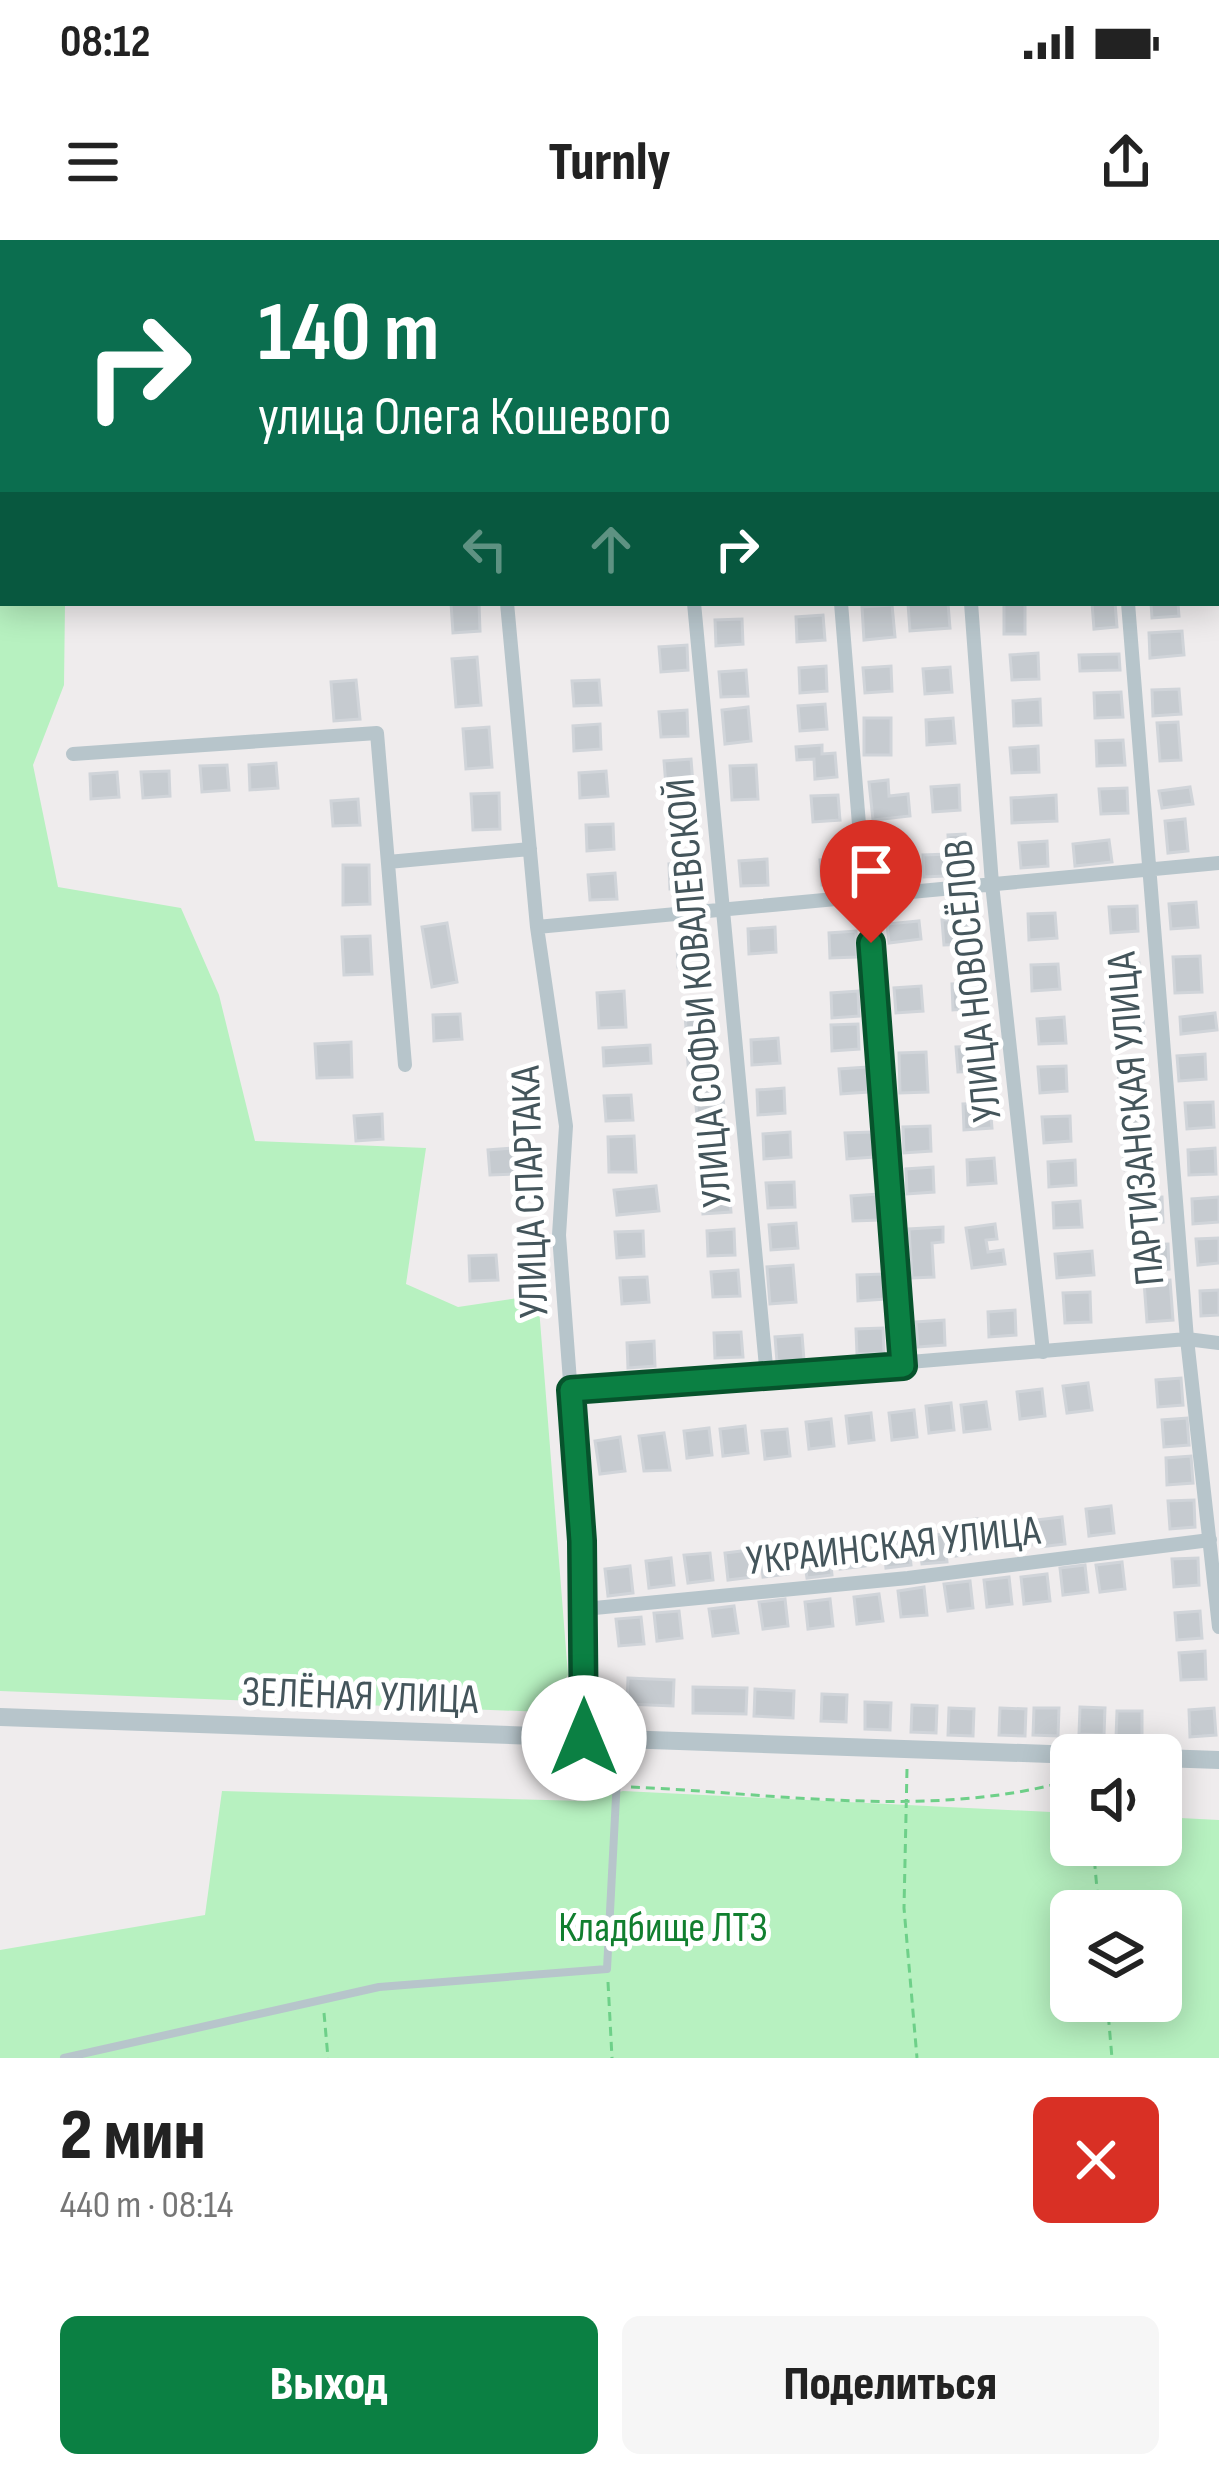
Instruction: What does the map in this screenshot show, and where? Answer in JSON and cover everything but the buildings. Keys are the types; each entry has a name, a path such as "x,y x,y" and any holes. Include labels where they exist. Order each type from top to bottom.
{"street":[{"name":"УЛИЦА СПАРТАКА","path":"507,606 538,927 566,1126 559,1235 584,1609 584,1738"},
{"name":"УЛИЦА СОФЬИ КОВАЛЕВСКОЙ","path":"694,606 767,1377"},
{"path":"841,606 903,1366"},
{"name":"УЛИЦА НОВОСЁЛОВ","path":"971,606 992,884 1043,1352"},
{"name":"ПАРТИЗАНСКАЯ УЛИЦА","path":"1128,606 1187,1340 1219,1627"},
{"path":"73,754 377,733 405,1065"},
{"path":"388,862 530,849"},
{"path":"538,927 1219,862"},
{"path":"571,1390 1187,1340 1219,1342"},
{"name":"УКРАИНСКАЯ УЛИЦА","path":"584,1609 908,1578 1210,1540"},
{"name":"ЗЕЛЁНАЯ УЛИЦА","path":"0,1717 1050,1754"},
{"path":"1182,1759 1219,1760"}],"lane":[{"path":"64,2058 379,1987 607,1969 619,1739"}],"path":[{"path":"908,1749 904,1908 917,2058"},
{"path":"616,1786 907,1800 1028,1792 1050,1786"},
{"path":"607,1969 612,2058"},
{"path":"323,2000 328,2058"},
{"path":"1109,2022 1112,2058"}],"green space":[{"path":"0,606 65,606 64,685 33,765 58,887 181,908 219,995 255,1141 426,1148 406,1284 458,1307 538,1295 568,1675 544,1712 0,1691"},
{"name":"Кладбище ЛТЗ","path":"222,1791 585,1801 623,1791 1050,1812 1050,1866 1182,1866 1182,1818 1219,1820 1219,2058 0,2058 0,1950 205,1915"}],"route":[{"path":"584,1738 582,1541 571,1390 903,1366 871,943"}]}
